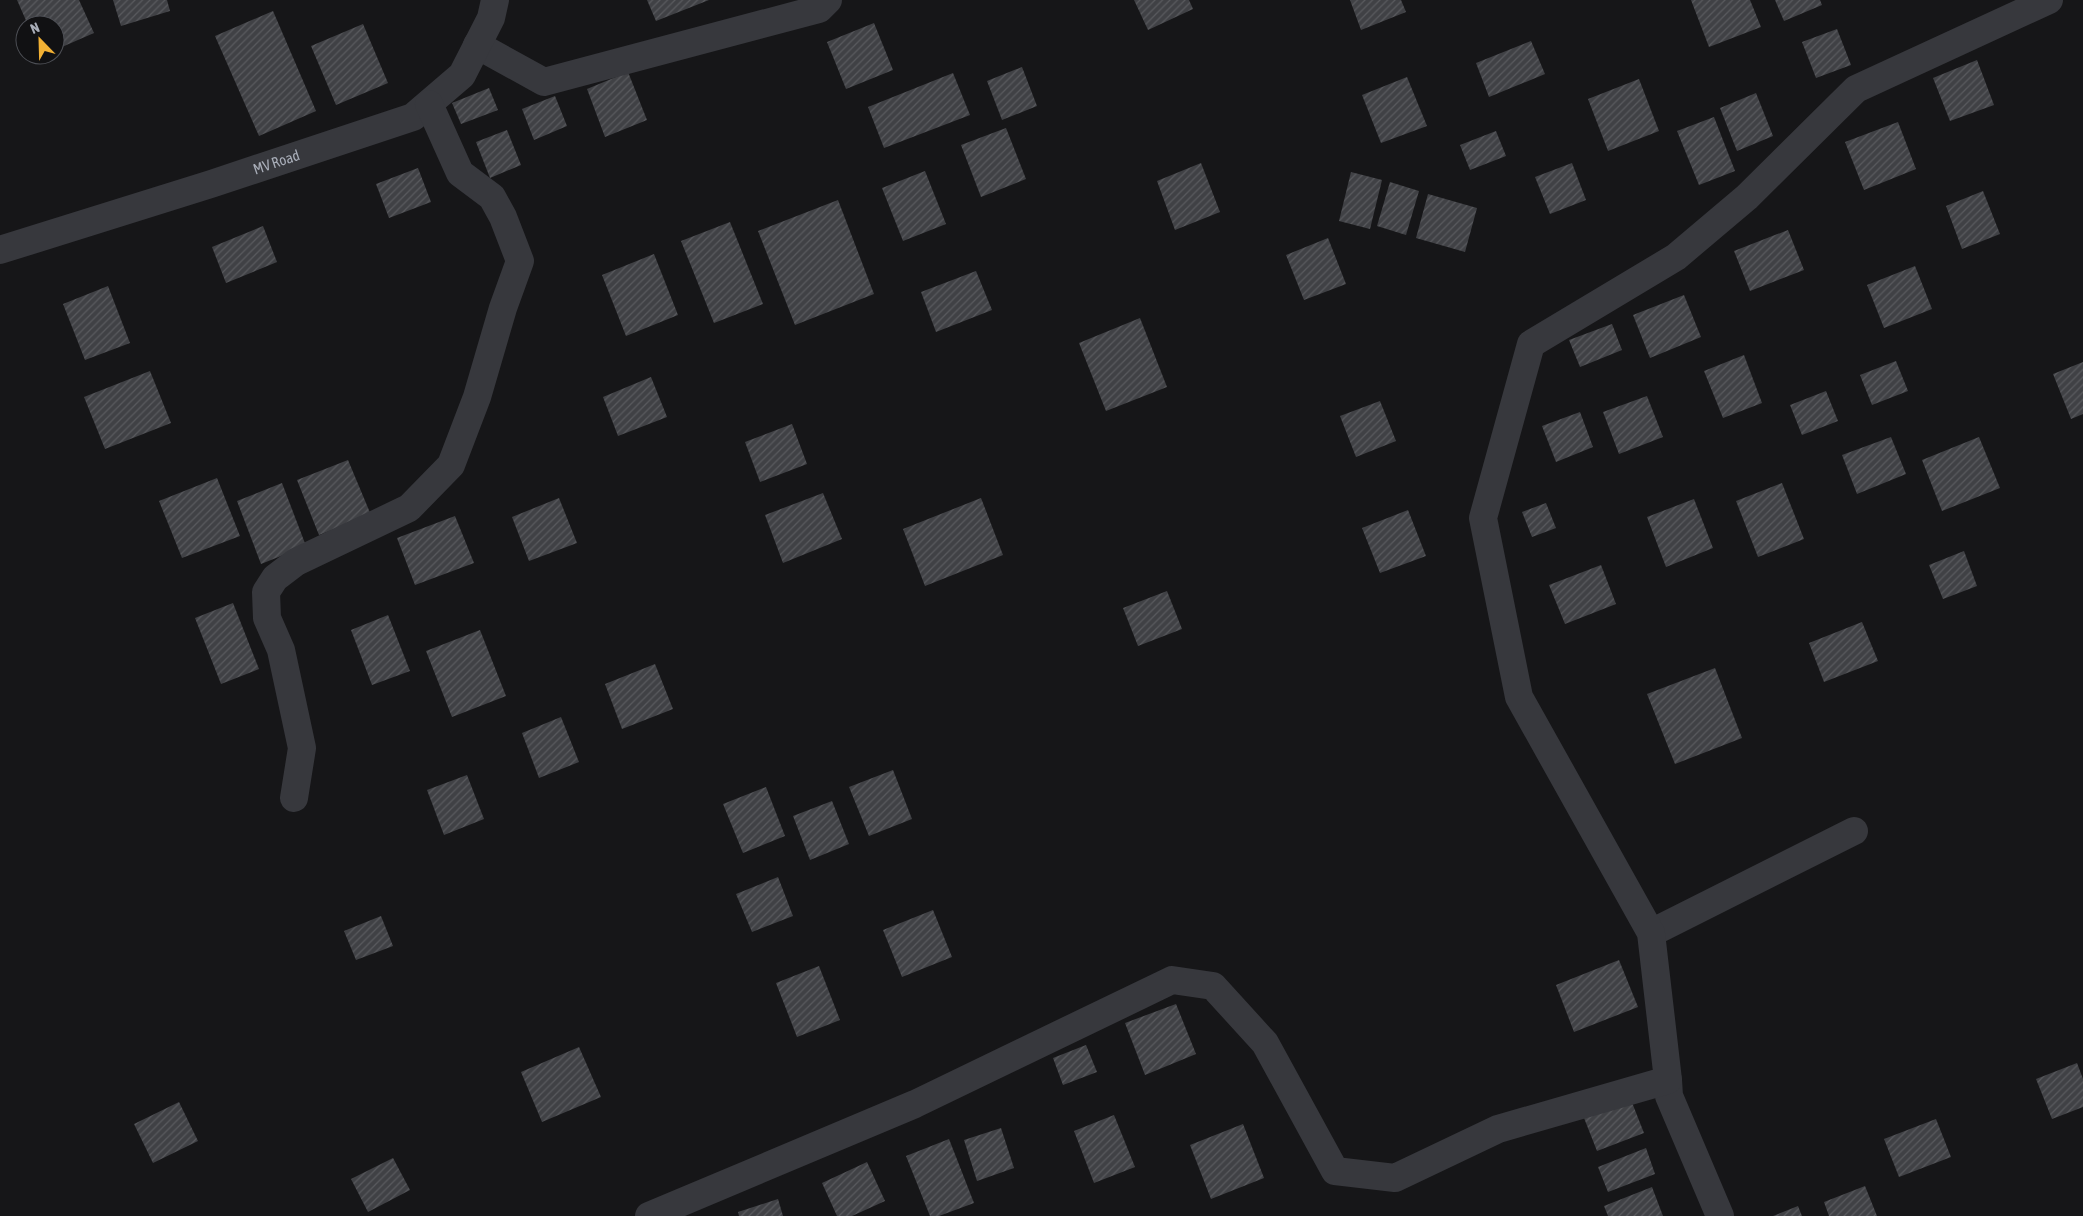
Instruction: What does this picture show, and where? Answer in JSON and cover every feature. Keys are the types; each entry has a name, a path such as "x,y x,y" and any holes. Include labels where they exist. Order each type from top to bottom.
{"street":[{"name":"MV Road","path":"0,250 211,184 413,117 462,76 491,18 495,0"},
{"path":"477,45 544,82 820,9 828,0"},
{"path":"1720,1216 1669,1096 1651,933 1518,697 1483,518 1531,344 1676,257 1747,197 1856,89 2049,0"},
{"path":"294,798 302,748 281,650 267,618 266,592 275,578 296,562 409,508 451,465 477,398 503,308 520,261 504,216 492,197 460,173 428,104"},
{"path":"1651,933 1854,830"},
{"path":"649,1216 915,1104 1172,980 1213,986 1265,1043 1335,1171 1395,1178 1498,1129 1668,1080"}],"building":[{"path":"17,0 79,0 94,33 65,46 65,15 24,15"},
{"path":"113,0 167,0 170,11 121,26"},
{"path":"647,0 709,0 656,21"},
{"path":"1134,0 1189,0 1193,9 1148,30"},
{"path":"1350,0 1401,0 1406,12 1361,30"},
{"path":"1691,0 1750,0 1761,27 1709,47"},
{"path":"1775,0 1820,0 1822,5 1784,21"},
{"path":"273,11 316,111 259,136 215,36"},
{"path":"874,23 893,70 846,89 827,42"},
{"path":"363,24 388,83 336,105 311,46"},
{"path":"1837,29 1851,65 1816,78 1802,42"},
{"path":"1531,41 1545,74 1489,97 1476,63"},
{"path":"1977,60 1994,105 1950,121 1933,78"},
{"path":"1022,67 1037,106 1002,120 987,81"},
{"path":"628,72 647,120 605,137 587,89"},
{"path":"953,73 970,115 884,148 868,107"},
{"path":"1407,77 1427,126 1381,143 1362,95"},
{"path":"1639,79 1659,131 1608,151 1588,99"},
{"path":"489,88 498,110 461,124 452,103"},
{"path":"1756,93 1773,136 1737,151 1720,108"},
{"path":"555,96 567,126 534,140 522,109"},
{"path":"1714,117 1735,171 1699,185 1677,131"},
{"path":"1898,122 1916,169 1864,190 1845,142"},
{"path":"1006,128 1026,179 981,197 961,145"},
{"path":"507,130 521,165 490,178 476,142"},
{"path":"1496,131 1506,156 1470,170 1460,145"},
{"path":"1201,163 1220,212 1175,230 1157,181"},
{"path":"1572,163 1586,200 1550,214 1535,177"},
{"path":"418,168 431,202 389,218 376,184"},
{"path":"925,171 946,224 903,241 882,188"},
{"path":"1351,172 1382,180 1370,229 1339,221"},
{"path":"1390,182 1419,191 1406,235 1377,226"},
{"path":"1983,191 2000,234 1962,249 1946,206"},
{"path":"1428,194 1477,208 1465,252 1416,238"},
{"path":"838,200 874,294 795,325 758,231"},
{"path":"730,222 763,304 714,323 681,241"},
{"path":"263,226 277,262 226,283 212,247"},
{"path":"1788,230 1804,270 1750,291 1734,251"},
{"path":"1328,238 1346,284 1304,300 1286,255"},
{"path":"654,254 678,315 626,336 602,275"},
{"path":"1915,266 1932,309 1884,328 1867,285"},
{"path":"976,271 992,310 936,332 921,292"},
{"path":"108,286 130,343 85,360 63,304"},
{"path":"1684,295 1701,337 1650,358 1633,315"},
{"path":"1140,318 1167,387 1106,411 1079,343"},
{"path":"1612,324 1622,350 1580,367 1569,340"},
{"path":"1744,355 1762,403 1723,418 1704,371"},
{"path":"1896,361 1908,391 1872,405 1860,375"},
{"path":"2083,362 2083,414 2071,419 2053,374"},
{"path":"150,371 171,423 105,449 84,397"},
{"path":"651,377 667,417 618,436 603,397"},
{"path":"1826,391 1838,421 1802,435 1790,405"},
{"path":"1647,396 1663,437 1619,454 1603,412"},
{"path":"1380,401 1396,441 1356,457 1340,416"},
{"path":"1580,412 1593,447 1556,462 1542,426"},
{"path":"792,424 807,464 760,482 745,442"},
{"path":"1891,437 1906,474 1857,494 1842,455"},
{"path":"1979,437 2000,488 1942,511 1922,460"},
{"path":"348,460 371,515 319,535 297,480"},
{"path":"217,478 240,536 182,558 159,501"},
{"path":"282,483 306,546 261,564 237,501"},
{"path":"1782,483 1804,539 1758,557 1736,501"},
{"path":"823,493 842,539 783,563 765,515"},
{"path":"559,498 577,543 529,561 512,517"},
{"path":"981,498 1003,555 925,586 903,529"},
{"path":"1694,499 1713,548 1666,567 1647,517"},
{"path":"1546,503 1556,528 1532,537 1522,512"},
{"path":"1408,510 1426,556 1380,573 1362,528"},
{"path":"455,516 474,563 415,585 397,538"},
{"path":"1964,551 1977,586 1943,599 1929,565"},
{"path":"1601,565 1616,604 1565,624 1549,585"},
{"path":"1167,591 1182,629 1138,646 1123,608"},
{"path":"233,603 259,669 221,684 195,618"},
{"path":"388,615 410,671 372,685 351,630"},
{"path":"1862,622 1878,661 1824,682 1809,643"},
{"path":"480,630 506,696 452,717 426,651"},
{"path":"655,664 673,709 622,729 605,684"},
{"path":"1715,668 1742,738 1675,764 1647,694"},
{"path":"561,717 579,762 539,778 522,733"},
{"path":"893,770 912,819 869,836 849,787"},
{"path":"467,775 484,819 444,835 427,790"},
{"path":"766,787 785,836 743,853 723,804"},
{"path":"832,801 849,844 810,860 793,816"},
{"path":"778,877 793,916 752,932 736,894"},
{"path":"933,910 952,957 902,977 883,930"},
{"path":"381,916 393,946 356,960 344,931"},
{"path":"1619,960 1638,1007 1574,1032 1556,985"},
{"path":"819,966 840,1020 797,1037 776,983"},
{"path":"1176,1004 1196,1054 1145,1075 1125,1023"},
{"path":"1086,1045 1097,1072 1063,1085 1053,1058"},
{"path":"579,1047 601,1097 542,1122 521,1072"},
{"path":"2077,1063 2083,1079 2083,1107 2052,1119 2036,1079"},
{"path":"1631,1100 1644,1133 1597,1151 1584,1118"},
{"path":"179,1102 198,1141 153,1163 134,1124"},
{"path":"1114,1115 1135,1167 1094,1183 1074,1131"},
{"path":"1936,1119 1951,1157 1899,1177 1884,1139"},
{"path":"1243,1124 1264,1178 1211,1199 1190,1145"},
{"path":"1001,1128 1014,1168 977,1181 964,1140"},
{"path":"949,1139 974,1203 939,1216 930,1216 906,1156"},
{"path":"1646,1148 1655,1174 1608,1192 1598,1167"},
{"path":"393,1158 410,1190 368,1212 351,1179"},
{"path":"867,1162 885,1201 852,1216 837,1216 822,1183"},
{"path":"1865,1186 1877,1216 1829,1216 1824,1202"},
{"path":"1652,1187 1663,1216 1608,1216 1604,1206"},
{"path":"778,1199 783,1216 739,1216 738,1212"},
{"path":"1798,1206 1802,1216 1773,1216"}]}
